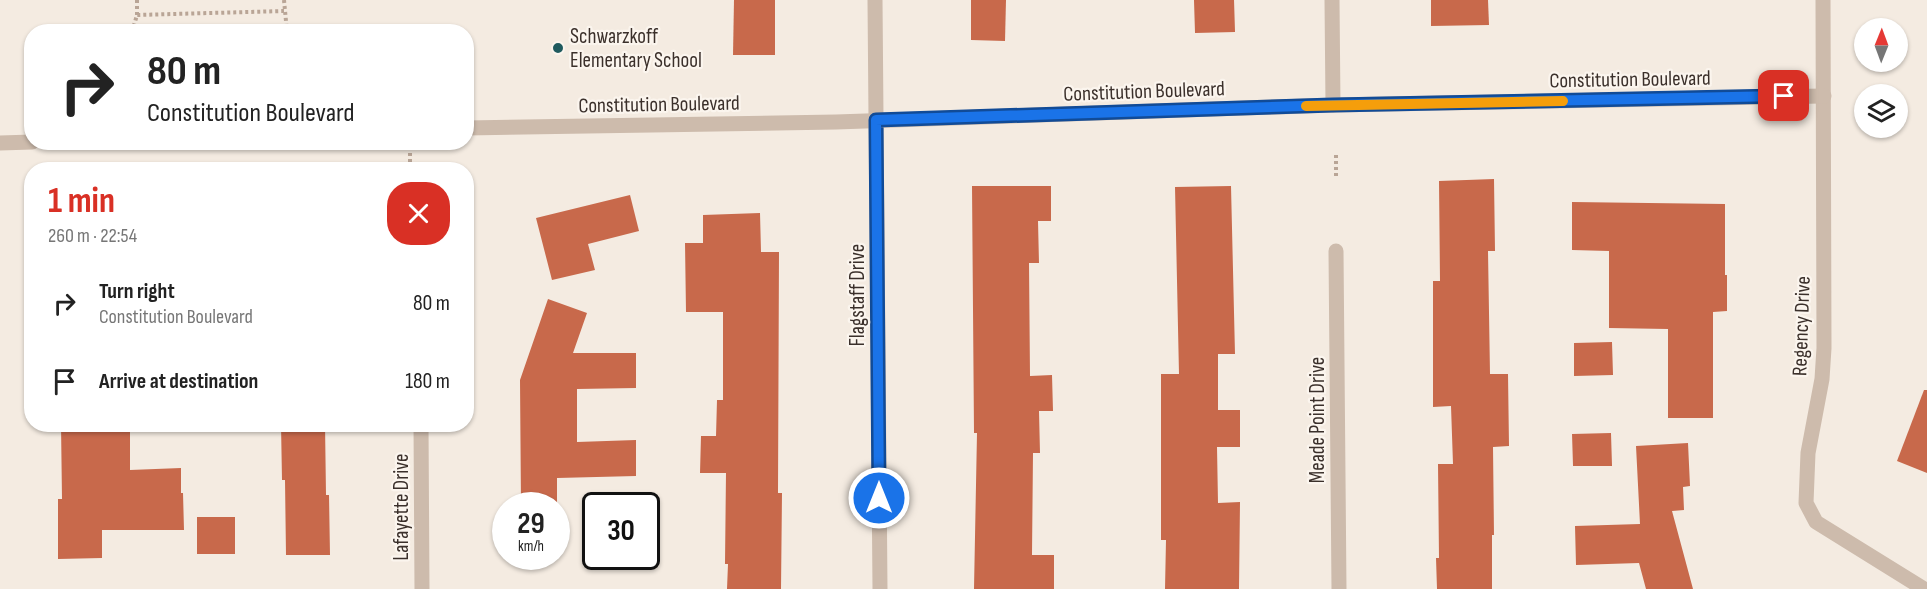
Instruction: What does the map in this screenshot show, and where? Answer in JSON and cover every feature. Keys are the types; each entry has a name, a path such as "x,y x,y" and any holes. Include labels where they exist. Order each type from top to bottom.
{"street":[{"name":"Flagstaff Drive","path":"875,0 880,589"},
{"path":"1332,0 1333,105"},
{"name":"Regency Drive","path":"1823,0 1824,348 1822,379 1808,453 1806,503 1816,522 1924,589"},
{"name":"Constitution Boulevard","path":"474,128 876,120 1333,105 1824,96"},
{"path":"0,143 24,142"},
{"name":"Meade Point Drive","path":"1336,251 1339,589"},
{"name":"Lafayette Drive","path":"422,432 422,589"}],"path":[{"path":"134,24 137,0"},
{"path":"284,0 286,24"},
{"path":"137,15 284,11"},
{"path":"410,153 410,162"},
{"path":"1336,155 1336,179"}],"building":[{"path":"734,0 775,0 775,55 733,55"},
{"path":"971,0 1006,0 1005,41 971,40"},
{"path":"1194,0 1234,0 1235,32 1195,33"},
{"path":"1431,0 1488,0 1489,25 1431,26"},
{"path":"1494,179 1495,251 1488,251 1490,374 1508,374 1509,446 1493,447 1492,589 1437,589 1438,464 1453,464 1451,406 1433,407 1433,281 1440,281 1439,181"},
{"path":"972,186 1051,186 1051,221 1038,221 1039,263 1029,263 1030,376 1052,375 1053,411 1039,411 1040,453 1033,453 1032,555 1054,555 1054,589 974,589 977,433 974,433"},
{"path":"1231,186 1235,354 1218,354 1218,410 1240,410 1240,447 1217,447 1218,503 1240,502 1239,589 1165,589 1166,540 1161,540 1161,374 1179,374 1175,187"},
{"path":"630,195 639,231 588,244 595,270 552,280 536,218"},
{"path":"1572,202 1725,204 1727,311 1713,312 1713,418 1668,418 1668,329 1609,328 1609,251 1572,250"},
{"path":"760,213 761,252 779,252 778,493 782,493 781,589 727,589 726,473 700,473 701,436 716,436 717,400 723,400 723,312 686,312 685,243 703,243 703,215"},
{"path":"548,299 587,313 573,353 636,353 636,388 577,389 577,442 636,440 636,476 557,478 557,492 521,492 520,380"},
{"path":"1612,342 1613,375 1574,376 1574,343"},
{"path":"1924,390 1927,390 1927,473 1897,461"},
{"path":"61,432 130,432 130,470 181,468 184,530 102,530 102,558 58,559 58,499 62,499"},
{"path":"281,432 325,432 330,555 286,555 285,480 282,480"},
{"path":"1611,433 1612,466 1573,466 1572,434"},
{"path":"1688,443 1690,486 1683,487 1684,510 1672,511 1693,589 1646,589 1639,563 1576,565 1575,526 1640,524 1636,446"},
{"path":"197,517 235,517 235,554 197,554"}],"slow traffic":[{"path":"1306,106 1563,101"}],"place":[{"name":"Schwarzkoff Elementary School","path":"558,48"}],"route":[{"path":"879,498 876,120 1333,105 1784,96"}]}
